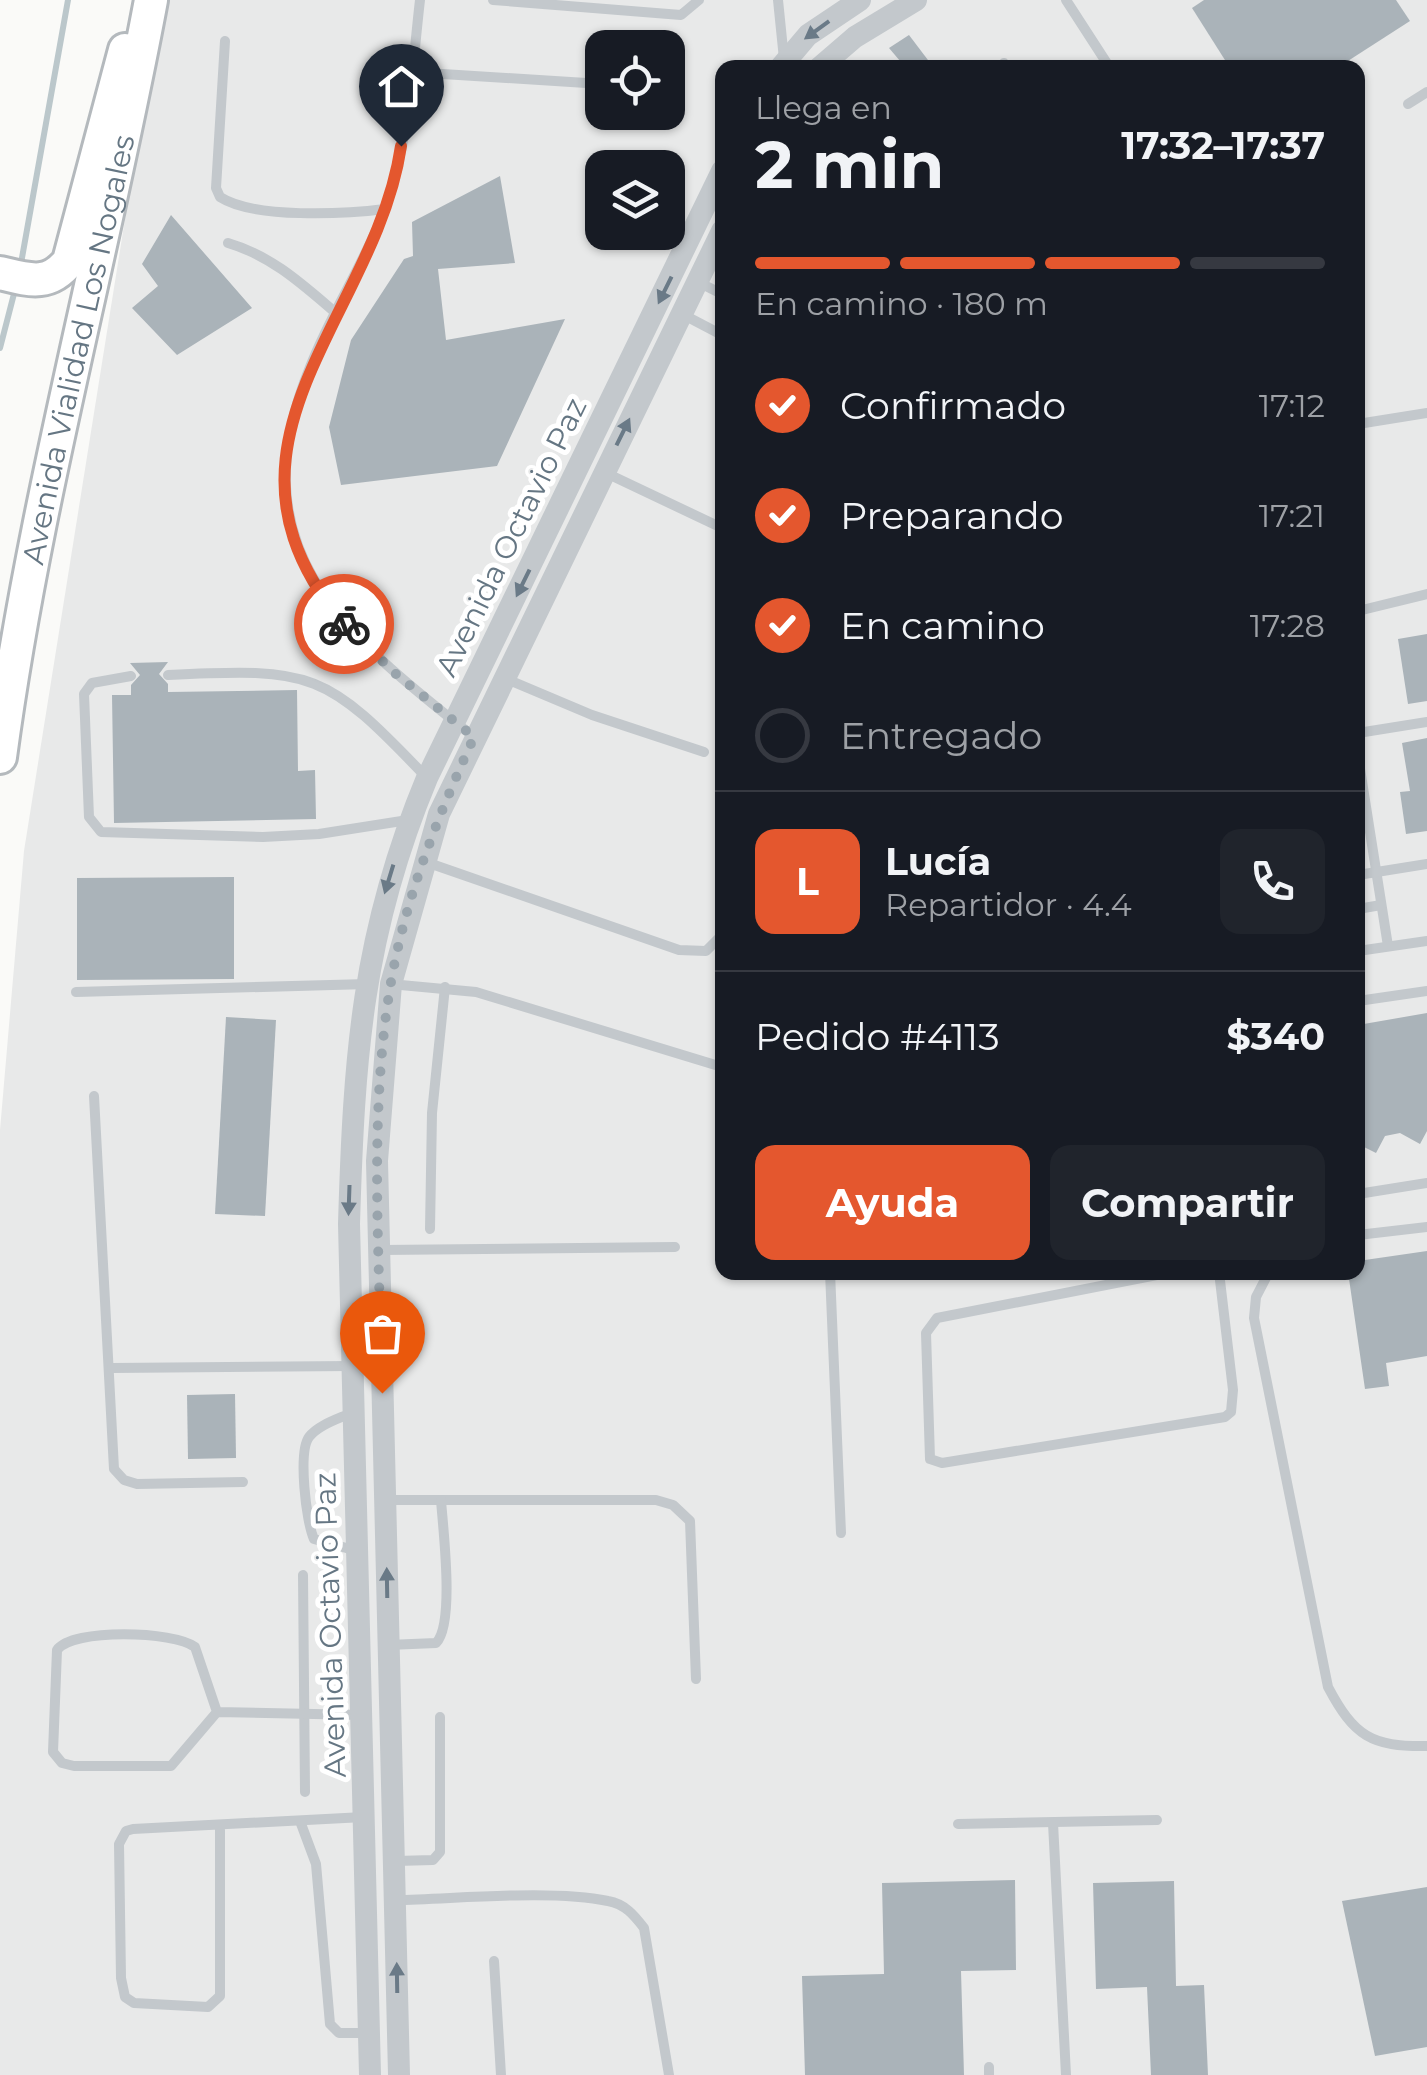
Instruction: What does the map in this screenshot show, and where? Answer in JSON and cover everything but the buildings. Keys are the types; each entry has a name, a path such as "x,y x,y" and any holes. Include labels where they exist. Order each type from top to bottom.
{"highway":[{"path":"0,273 41,281 54,276 69,261 109,97 149,0"},
{"name":"Avenida Vialidad Los Nogales","path":"0,757 41,514 118,176 149,0"}],"street":[{"path":"786,60 808,35 860,0"},
{"path":"846,57 916,0"},
{"name":"Avenida Octavio Paz","path":"370,2075 350,1170 364,984 387,883 426,778 715,185"},
{"name":"Avenida Octavio Paz","path":"399,2075 378,1160 391,984 422,861 474,737 715,246"}],"lane":[{"path":"420,0 397,173 292,414 285,467 290,522 328,605 355,638 474,737"},
{"path":"493,0 681,15 699,0"},
{"path":"778,0 782,60"},
{"path":"1066,0 1105,60"},
{"path":"225,41 216,188 220,197 239,206 302,212 385,208"},
{"path":"412,72 585,83"},
{"path":"1408,104 1427,92"},
{"path":"228,244 265,257 336,313"},
{"path":"698,282 715,290"},
{"path":"682,314 715,331"},
{"path":"1365,423 1427,414"},
{"path":"604,472 715,525"},
{"path":"1365,609 1427,594"},
{"path":"168,675 267,672 309,680 348,699 426,778"},
{"path":"130,676 92,683 84,694 89,816 100,832 263,837 319,834 409,820"},
{"path":"503,677 592,715 704,752"},
{"path":"1365,731 1427,722"},
{"path":"1365,801 1388,946"},
{"path":"422,861 679,950 706,951 715,942"},
{"path":"1365,874 1427,864"},
{"path":"1365,909 1382,905"},
{"path":"1365,950 1427,940"},
{"path":"76,992 364,984 446,988 512,1001 715,1065"},
{"path":"430,1229 432,1113 446,988"},
{"path":"1365,1000 1427,990"},
{"path":"94,1096 112,1368 114,1469 124,1480 243,1482"},
{"path":"1365,1193 1427,1183"},
{"path":"1365,1234 1427,1227"},
{"path":"380,1250 676,1246"},
{"path":"830,1280 841,1532"},
{"path":"1125,1280 937,1318 926,1333 930,1459 942,1462 1225,1417 1230,1412 1233,1390 1220,1280"},
{"path":"1264,1280 1256,1297 1254,1318 1328,1687 1342,1714 1365,1738 1394,1746 1427,1746"},
{"path":"112,1368 353,1366"},
{"path":"354,1411 312,1432 306,1441 306,1488 314,1539 358,1552"},
{"path":"385,1500 656,1500 673,1504 690,1521 696,1679"},
{"path":"388,1645 436,1642 442,1637 446,1613 442,1500"},
{"path":"303,1575 305,1792"},
{"path":"176,1636 195,1647 216,1712 171,1766 158,1769 62,1763 53,1752 57,1650 72,1638 176,1636"},
{"path":"216,1712 362,1714"},
{"path":"394,1862 433,1860 440,1852 440,1717"},
{"path":"220,1825 220,1996 213,2005 200,2008 134,2003 122,1988 121,1837 132,1828 365,1817"},
{"path":"958,1824 1157,1820"},
{"path":"300,1821 316,1864 330,2024 339,2034 369,2033"},
{"path":"1054,1823 1066,2075"},
{"path":"395,1900 577,1898 610,1901 632,1911 644,1928 668,2075"},
{"path":"494,1961 500,2075"}],"shaded area":[{"path":"160,0 1427,0 1427,2075 0,2075 0,1130 24,851"}],"waterway":[{"path":"20,269 68,0"},
{"path":"0,348 16,286"}],"way so far":[{"path":"344,624 397,675 474,737 438,814 422,861 391,984 378,1160 382,1393"}],"route":[{"path":"344,624 328,605 303,559 290,522 285,467 292,414 311,363 385,208 401,146"}]}
